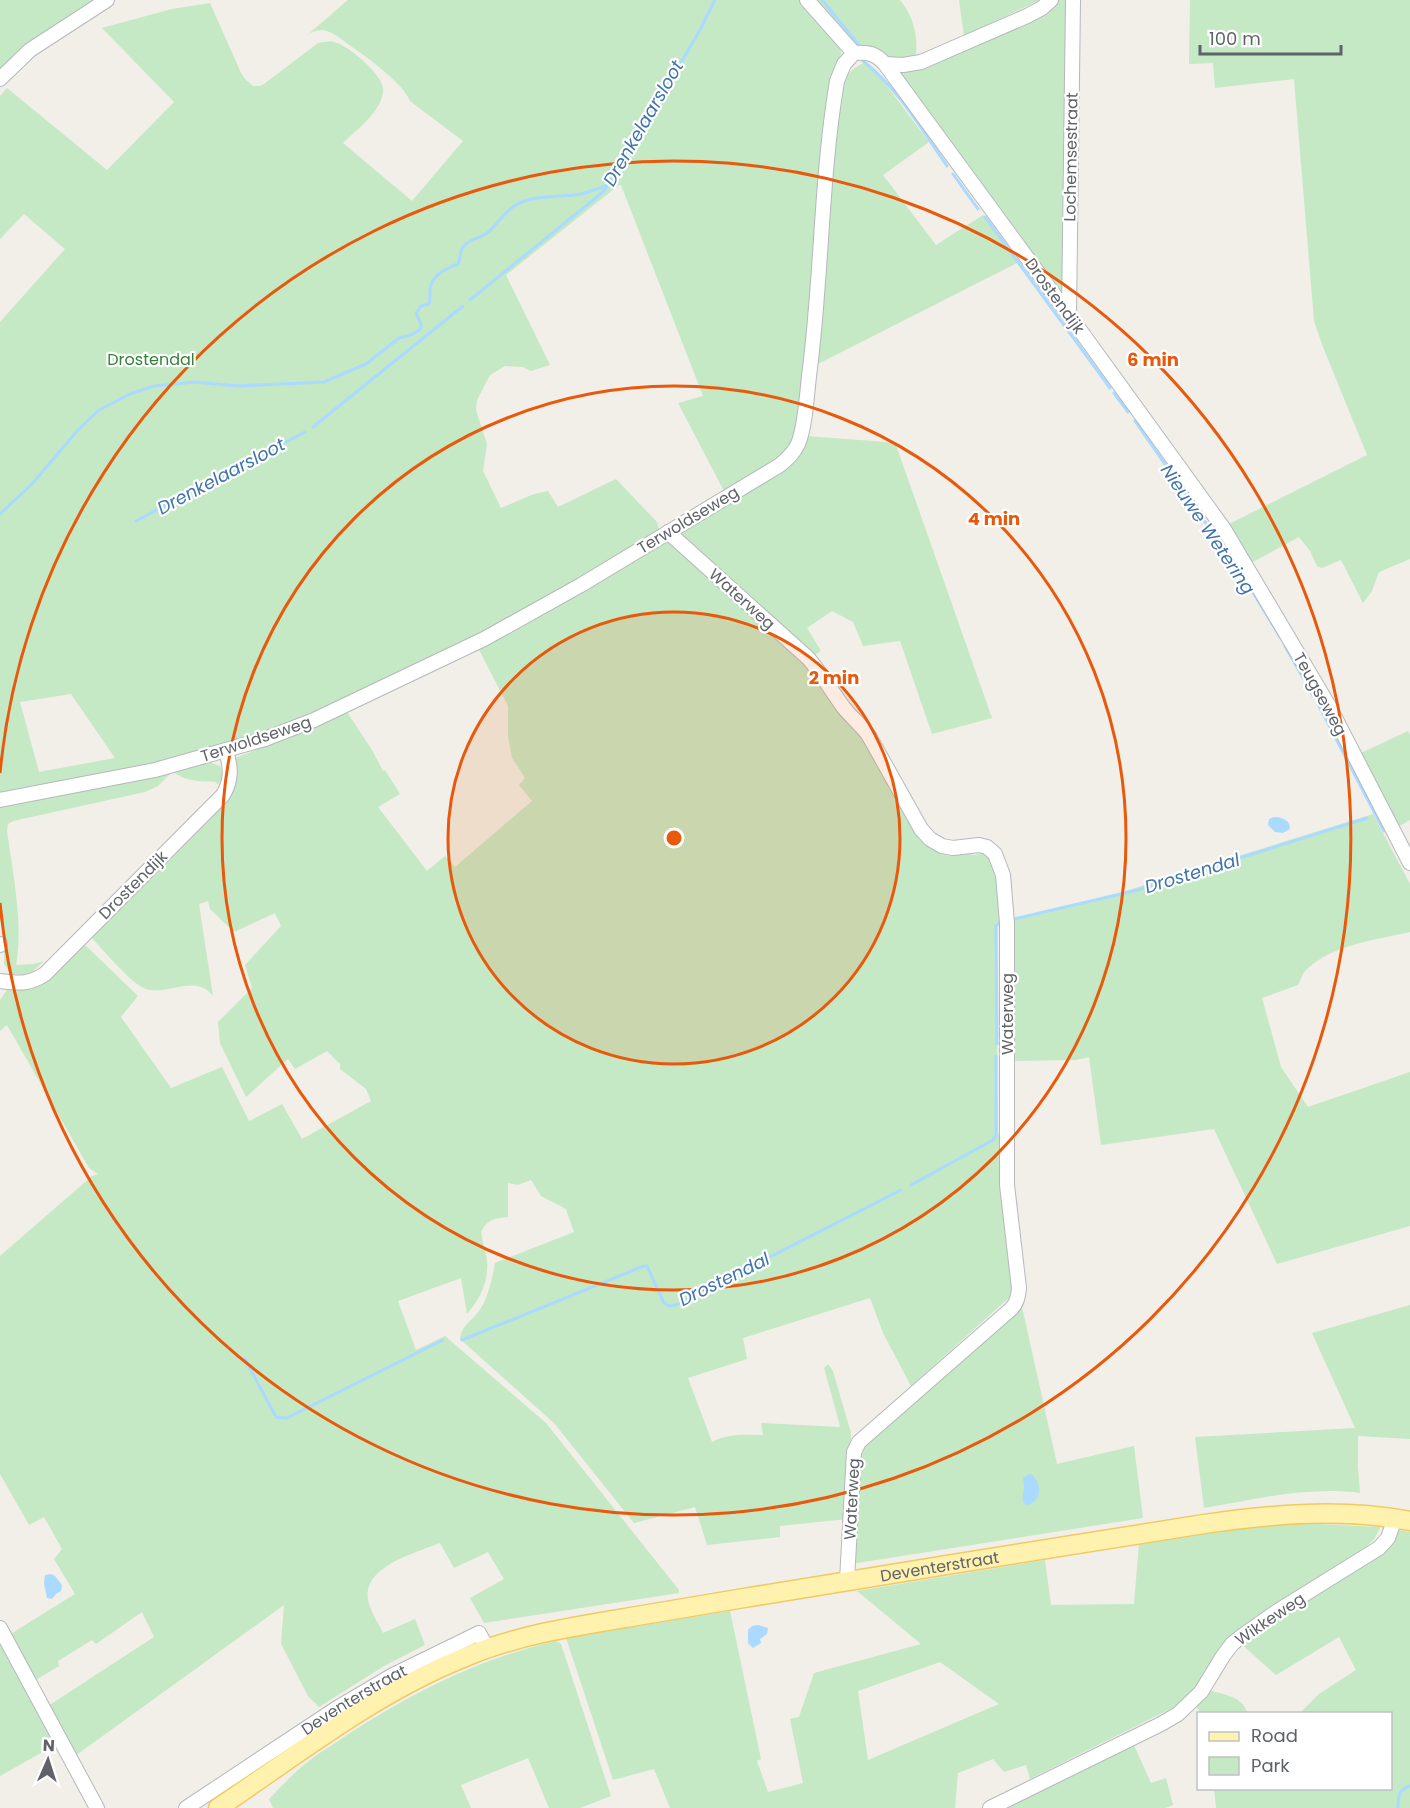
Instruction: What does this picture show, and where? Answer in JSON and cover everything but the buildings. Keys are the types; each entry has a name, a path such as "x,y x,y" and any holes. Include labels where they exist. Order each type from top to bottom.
{"main road":[{"name":"Deventerstraat","path":"225,1801 393,1692 487,1648 533,1635 847,1581 1261,1516 1331,1513 1402,1520"}],"street":[{"path":"0,79 30,50 107,0"},
{"path":"807,0 859,53 876,55 885,64 903,65 921,62 1027,16 1051,0"},
{"name":"Lochemsestraat","path":"1070,315 1073,0"},
{"name":"Terwoldseweg","path":"0,800 155,770 266,739 314,720 484,639 581,585 780,465 797,446 803,421 817,313 823,205 834,95 841,69 847,59 859,53"},
{"name":"Drostendijk","path":"885,64 1224,529"},
{"name":"Teugseweg","path":"1224,529 1329,706 1410,863"},
{"name":"Waterweg","path":"668,532 815,666 845,709 869,736 921,829 930,839 942,846 954,848 979,845 987,847 995,854 1003,874 1007,923 1007,1185 1019,1288 1018,1298 1011,1310 859,1442 854,1452 847,1581"},
{"name":"Drostendijk","path":"0,981 21,984 33,982 45,974 223,795 229,785 231,773 226,751"},
{"name":"Wikkeweg","path":"990,1808 1178,1714 1201,1692 1232,1644 1276,1612 1379,1548 1402,1520"},
{"path":"0,1628 97,1808"},
{"name":"Deventerstraat","path":"186,1808 225,1801"}],"green space":[{"path":"0,0 97,0 0,73"},
{"path":"348,0 801,0 840,46 841,52 797,434 786,454 725,493 678,403 703,396 621,185 619,185 506,275 550,365 531,371 523,367 505,366 490,375 477,400 476,410 487,444 483,471 501,508 534,494 548,491 558,507 616,479 657,522 660,533 505,624 307,716 147,768 0,794 0,322 65,249 24,214 0,239 0,96 7,88 107,170 174,102 102,28 172,9 210,3 241,73 253,86 264,84 318,43 329,41 337,43 366,63 382,86 381,99 378,107 367,120 343,143 412,201 463,141 410,101 398,84 388,75 337,36 322,30 306,36","holes":["71,694 115,758 39,772 20,702"]},
{"path":"817,0 900,0 909,13 914,27 916,57 894,58 857,43 846,34"},
{"path":"959,0 1040,0 964,36"},
{"path":"1057,0 1069,0 1065,306 899,74 899,71"},
{"path":"1190,0 1410,0 1410,559 1379,572 1372,591 1363,603 1341,560 1322,568 1317,566 1310,551 1299,537 1251,563 1229,524 1367,455 1314,321 1294,79 1215,88 1213,63 1189,64"},
{"path":"863,63 878,74 929,142 883,175 936,245 983,215 1019,262 816,365 839,104 846,77"},
{"path":"806,436 886,442 896,445 992,718 932,734 900,641 863,646 853,622 832,611 807,628 821,651 811,657 676,533 781,468"},
{"path":"667,539 808,666 850,720 876,762 943,851 974,855 984,853 994,865 999,883 1001,920 996,924 998,1133 1001,1136 1013,1294 911,1386 883,1333 870,1298 743,1338 747,1359 688,1378 712,1442 731,1436 763,1435 761,1423 839,1427 824,1368 828,1364 833,1371 851,1433 847,1519 780,1526 780,1537 707,1545 695,1507 634,1523 554,1423 460,1339 465,1326 484,1303 495,1263 574,1232 566,1209 541,1196 531,1180 518,1185 508,1183 508,1217 492,1220 481,1232 487,1260 487,1275 480,1296 467,1314 461,1278 398,1301 416,1350 445,1336 546,1423 679,1590 679,1593 484,1623 470,1598 504,1579 488,1552 454,1568 440,1543 391,1563 372,1580 368,1591 370,1608 383,1633 415,1619 425,1645 384,1666 319,1707 308,1696 281,1644 284,1605 75,1756 48,1706 154,1637 142,1612 96,1644 92,1640 58,1661 59,1666 34,1681 9,1635 75,1594 54,1559 62,1549 44,1517 29,1525 0,1474 0,1256 92,1176 98,1174 89,1168 7,1025 0,1031 0,1000 7,990 84,944 138,996 121,1017 171,1088 222,1067 249,1121 282,1104 302,1139 371,1101 366,1089 340,1069 340,1064 327,1051 295,1069 288,1059 246,1097 220,1043 218,1022 252,988 245,965 281,926 275,913 234,932 210,909 208,901 199,904 213,996 206,989 198,986 163,990 146,989 124,973 88,934 234,787 235,758 347,712 400,794 378,807 427,871 445,856 455,867 532,801 519,785 525,778 512,758 508,736 508,706 477,646"},
{"path":"1408,731 1410,735 1410,820 1396,828 1359,754"},
{"path":"209,762 220,766 222,776 218,785 216,782 187,779 173,771 158,786 145,792 8,824 18,915 16,965 44,961 29,975 12,974 4,964 4,942 0,918 0,806"},
{"path":"1373,814 1410,884 1410,932 1342,948 1305,971 1298,985 1262,998 1281,1067 1308,1107 1410,1072 1410,1226 1277,1264 1214,1129 1101,1145 1089,1057 1076,1060 1012,1061 1010,920 1119,893"},
{"path":"1410,1305 1410,1439 1358,1436 1360,1493 1301,1492 1204,1508 1195,1437 1355,1428 1312,1333"},
{"path":"1022,1307 1057,1464 1134,1446 1143,1518 851,1564 860,1447 1011,1310"},
{"path":"1298,1523 1380,1527 1375,1538 1367,1546 1236,1632 1198,1686 1180,1704 1030,1779 1026,1765 1004,1772 993,1759 958,1773 955,1808 670,1808 654,1769 613,1780 566,1638 730,1611 761,1759 757,1761 768,1792 803,1783 790,1719 799,1717 814,1673 921,1644 857,1591 1045,1560 1051,1605 1134,1604 1139,1544 1219,1531","holes":["940,1662 999,1704 868,1760 858,1691"]},
{"path":"1399,1530 1410,1532 1410,1808 1216,1808 1214,1790 1392,1790 1392,1712 1301,1712 1319,1694 1356,1670 1339,1637 1276,1675 1239,1642 1389,1542"},
{"path":"0,1640 57,1744 0,1776"},
{"path":"556,1641 561,1644 611,1796 580,1808 549,1808 528,1758 461,1785 471,1808 273,1808 269,1799 298,1770 318,1754 396,1705 474,1667"},
{"path":"1209,1690 1237,1700 1245,1707 1247,1712 1200,1712 1196,1705"},
{"path":"1133,1743 1151,1783 1166,1778 1173,1805 1165,1808 1002,1808"}],"water":[{"path":"1274,817 1289,823 1290,829 1283,833 1275,832 1268,825 1269,819"},
{"path":"1031,1474 1038,1482 1039,1492 1035,1501 1026,1505 1023,1498 1023,1478"},
{"path":"51,1574 62,1585 61,1591 52,1599 47,1598 44,1584 45,1575"},
{"path":"758,1625 768,1628 767,1634 760,1639 761,1643 753,1648 748,1643 748,1630"}],"waterway":[{"name":"Drenkelaarsloot","path":"470,300 603,192 700,30 715,0"},
{"name":"Nieuwe Wetering","path":"822,0 859,45"},
{"name":"Nieuwe Wetering","path":"863,61 898,97 947,166"},
{"name":"Nieuwe Wetering","path":"953,174 978,209"},
{"path":"0,514 32,484 78,430 99,410 130,394 154,386 195,382 237,386 324,382 366,364 399,338 411,335 421,328 416,313 421,306 429,304 430,289 434,279 444,270 458,264 463,247 487,233 514,206 529,200 581,194 608,185"},
{"name":"Nieuwe Wetering","path":"985,217 1110,388"},
{"name":"Drenkelaarsloot","path":"313,427 463,306"},
{"name":"Nieuwe Wetering","path":"1114,393 1128,412"},
{"name":"Nieuwe Wetering","path":"1135,421 1248,584 1280,637"},
{"name":"Drenkelaarsloot","path":"136,521 305,432"},
{"name":"Nieuwe Wetering","path":"1285,646 1303,678"},
{"name":"Nieuwe Wetering","path":"1307,686 1313,696"},
{"name":"Nieuwe Wetering","path":"1318,704 1384,831"},
{"name":"Drostendal","path":"1014,919 1138,890 1367,818"},
{"name":"Drostendal","path":"997,1044 996,926 1001,921"},
{"name":"Drostendal","path":"911,1185 993,1140 996,1136 996,1056"},
{"name":"Drostendal","path":"462,1340 644,1266 647,1266 664,1303 669,1306 676,1305 901,1190"},
{"name":"Drostendal","path":"245,1359 276,1417 287,1418 443,1340"},
{"path":"1398,1808 1400,1794 1410,1786"}]}
